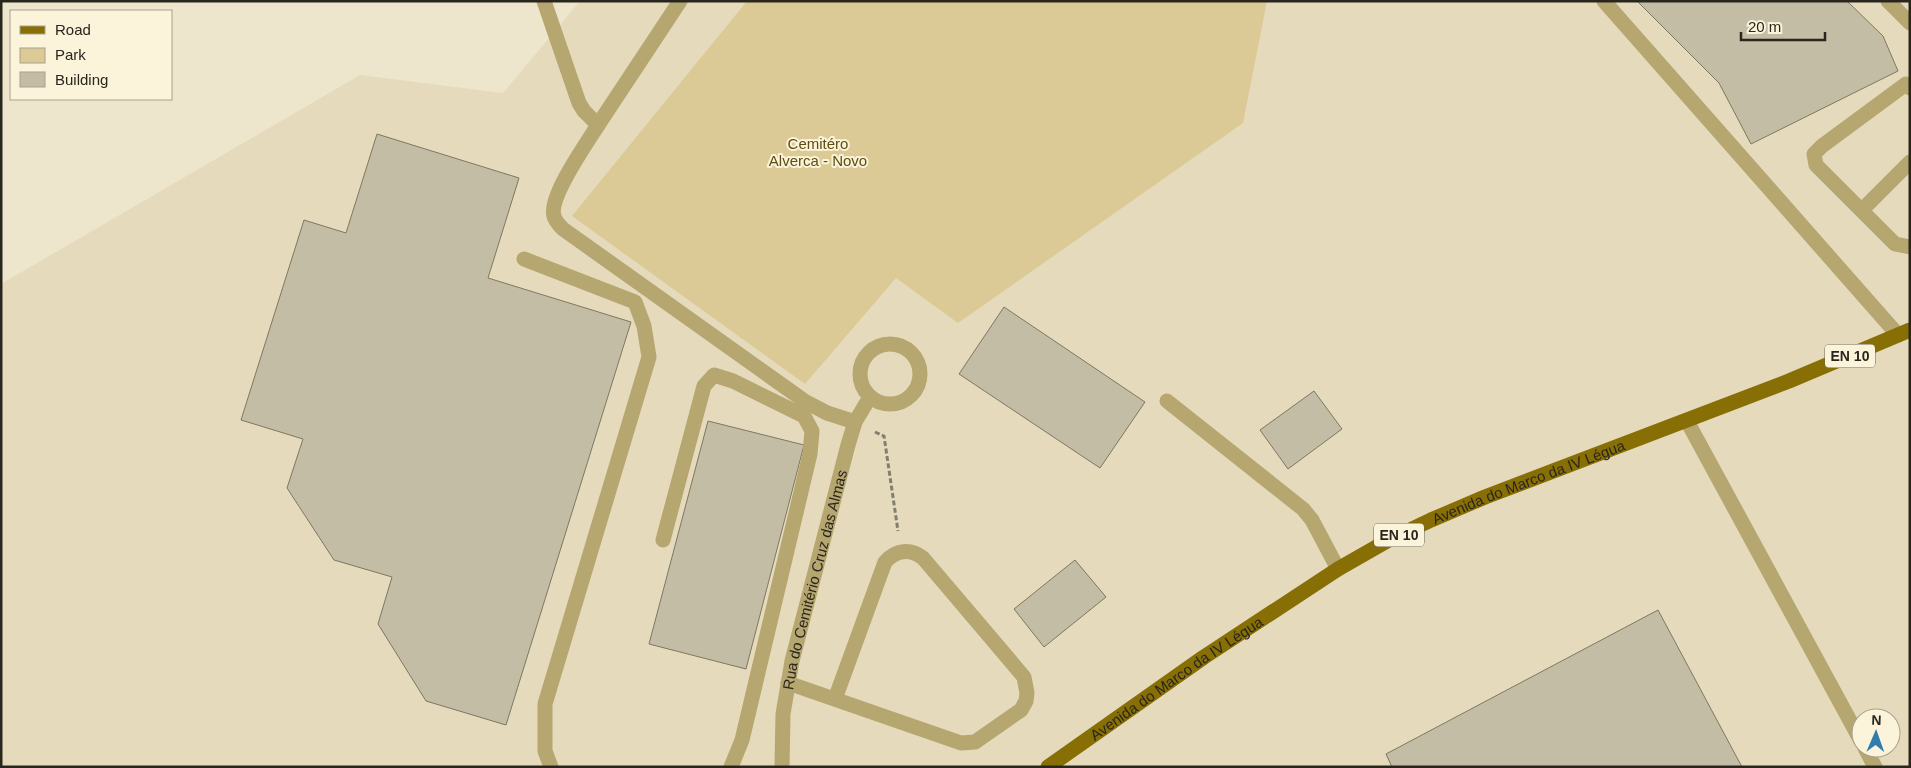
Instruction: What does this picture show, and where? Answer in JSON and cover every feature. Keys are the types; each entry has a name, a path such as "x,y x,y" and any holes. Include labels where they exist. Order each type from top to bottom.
{"main road":[{"name":"Avenida do Marco da IV Légua","path":"1048,767 1204,657 1338,569 1387,541 1485,497 1790,381 1904,333"}],"street":[{"path":"544,1 579,103 598,125"},
{"path":"680,1 562,183 556,199 554,216 563,229 806,402 827,414 855,422"},
{"path":"1604,1 1904,333"},
{"path":"1888,1 1910,23"},
{"path":"1910,88 1906,84 1822,146 1814,154 1816,165 1895,244 1910,247"},
{"path":"1862,210 1910,162"},
{"path":"524,259 636,302 644,326 649,357 545,704 545,751 551,767"},
{"path":"889,343 900,345 916,356 920,365 921,375 914,393 907,400 888,404 870,397 864,390 860,380 860,369 863,359 870,351 879,345 889,343"},
{"path":"663,540 704,386 714,375 733,381 804,416 812,431 810,454 742,740 731,767"},
{"name":"Rua do Cemitério Cruz das Almas","path":"782,767 783,714 788,683 848,444 855,422 870,397"},
{"path":"1167,401 1304,510 1312,520 1338,569"},
{"path":"1687,421 1851,723"},
{"path":"788,683 961,743 982,739 1021,710 1026,701 1027,685 1024,677 923,558 916,553 901,552 892,555 885,562 835,699"}],"path":[{"path":"855,422 884,436 901,552"}],"shaded area":[{"path":"580,1 1910,1 1910,767 1,767 1,284 360,75 503,93"}],"green space":[{"name":"Cemitéro Alverca - Novo","path":"747,1 1267,1 1243,123 958,323 896,278 805,384 572,216"}],"building":[{"path":"1637,1 1847,1 1883,36 1898,71 1751,144 1719,83"},
{"path":"377,134 519,178 488,278 631,322 506,725 426,701 378,624 392,577 334,560 287,488 303,439 241,420 304,220 346,233"},
{"path":"1004,307 1145,402 1100,468 959,374"},
{"path":"1314,391 1342,429 1288,469 1260,430"},
{"path":"708,421 804,445 746,669 649,644"},
{"path":"1075,560 1106,597 1044,647 1014,609"},
{"path":"1658,610 1742,767 1392,767 1386,754"}]}
